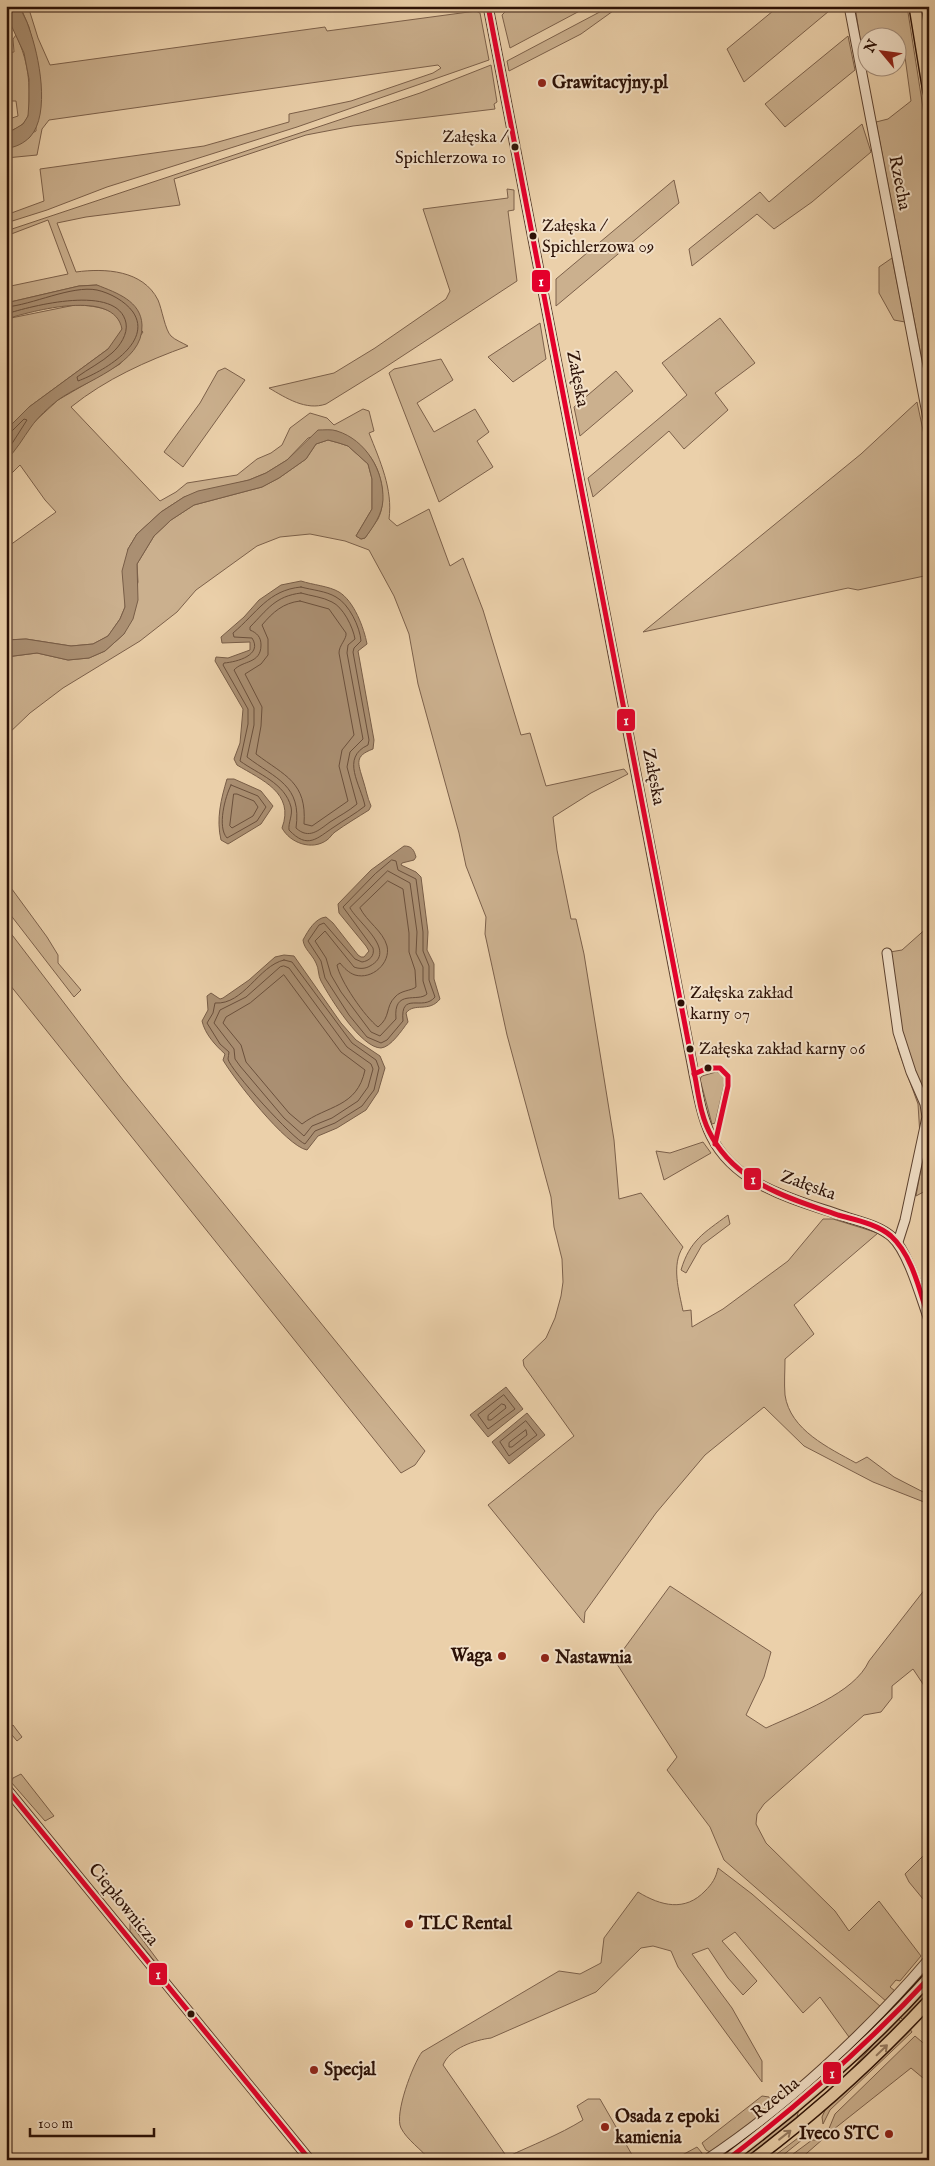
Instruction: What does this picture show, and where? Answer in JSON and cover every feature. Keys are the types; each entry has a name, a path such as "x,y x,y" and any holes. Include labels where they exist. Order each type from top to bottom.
{"main road":[{"path":"915,6 929,92"},
{"name":"Rzecha","path":"727,2160 783,2117 834,2073 877,2033 929,1978"},
{"name":"Rzecha","path":"753,2160 846,2084 929,2001"}],"street":[{"name":"Załęska","path":"488,6 704,1120 720,1151 736,1169 753,1180 790,1197 878,1228 898,1242"},
{"name":"Rzecha","path":"849,6 929,424"},
{"path":"887,953 898,1032 914,1079 925,1104 927,1117 905,1220 898,1242 929,1320"},
{"name":"Ciepłownicza","path":"6,1788 310,2160"},
{"path":"706,2160 772,2111 835,2056 886,2007 929,1959"}],"shaded area":[{"path":"20,6 28,6 38,38 50,65 325,27 327,31 476,11 480,13 489,60 297,127 107,187 47,210 6,223 6,215 44,201 40,169 204,146 289,122 289,114 351,101 433,73 441,68 438,65 49,120 42,129 37,155 6,158 6,147 36,131 35,51 29,27"},
{"path":"511,6 589,6 510,48 502,15"},
{"path":"611,6 620,6 581,34 509,71 507,61"},
{"path":"779,6 835,6 744,82 727,49"},
{"path":"855,6 907,6 929,146 929,397 876,122 888,119 911,101 908,78 908,28 858,28"},
{"path":"16,35 27,66 29,113 27,119 22,124 6,132 6,120 18,116 16,101 6,101 6,53 14,52 13,39"},
{"path":"848,36 855,70 785,127 765,104"},
{"path":"491,65 497,102 494,104 495,109 353,126 306,135 174,179 180,205 86,217 57,223 76,272 111,271 122,273 143,282 158,300 165,324 171,336 188,346 112,379 71,407 160,501 187,483 237,475 257,459 271,453 282,445 290,428 310,413 327,418 334,425 363,409 369,411 374,431 369,433 387,486 390,508 389,519 397,526 429,509 450,566 463,558 483,610 521,735 530,733 546,786 624,769 628,774 591,793 553,817 557,850 571,919 576,919 584,954 614,1140 619,1199 641,1193 683,1247 677,1262 678,1287 683,1311 691,1310 692,1327 723,1309 788,1261 823,1219 833,1219 878,1233 794,1305 814,1334 785,1359 785,1395 788,1407 794,1418 812,1436 856,1463 867,1457 894,1477 929,1495 929,1504 873,1482 804,1446 764,1407 705,1455 656,1513 585,1612 584,1623 488,1505 574,1436 524,1366 523,1360 546,1338 555,1318 563,1282 562,1259 554,1227 551,1197 507,1035 485,934 486,917 466,866 459,833 418,684 409,634 394,596 369,550 345,541 310,534 280,537 257,546 196,590 177,612 140,641 63,688 30,713 6,736 6,657 37,653 68,660 89,658 105,651 124,634 138,582 137,564 154,536 171,520 194,505 262,487 279,478 306,459 316,444 328,440 348,446 368,464 372,479 372,509 356,536 361,539 365,538 380,515 382,488 373,460 354,441 336,431 308,438 287,460 266,473 249,480 184,497 161,512 137,534 128,549 125,607 120,619 108,636 93,644 71,646 26,639 6,640 6,548 56,512 20,465 6,479 6,460 32,424 58,400 120,364 143,332 97,285 79,286 6,303 6,287 68,274 48,220 6,236 6,231 420,93"},
{"path":"862,124 871,152 812,202 774,229 757,214 692,266 689,249 760,192 769,202"},
{"path":"674,180 679,203 556,306 556,279"},
{"path":"507,189 514,190 514,210 508,211 517,281 326,404 319,406 304,405 269,388 334,373 375,348 446,299 450,291 423,209 508,198"},
{"path":"892,258 905,322 894,320 879,293 879,267"},
{"path":"75,305 97,307 113,312 122,323 120,335 108,349 29,407 6,430 6,319"},
{"path":"720,318 755,363 715,393 728,410 684,449 669,431 593,497 588,478 687,395 662,363"},
{"path":"540,323 546,359 513,382 488,357"},
{"path":"441,359 453,380 417,403 434,432 475,409 489,432 477,441 493,467 439,502 389,373 394,369"},
{"path":"225,368 245,380 183,467 164,452 200,403 218,371"},
{"path":"616,371 633,391 580,436 574,407"},
{"path":"917,402 929,458 929,575 858,590 848,588 643,632 861,454"},
{"path":"6,881 47,937 58,955 58,963 81,990 74,997 6,909"},
{"path":"929,926 929,1138 920,1136 918,1104 898,1049 884,953 902,950"},
{"path":"6,927 123,1080 425,1451 415,1465 401,1473 6,980"},
{"path":"716,1072 724,1074 725,1081 715,1123 712,1124 700,1079 702,1076"},
{"path":"929,1138 929,1189 916,1196 925,1146"},
{"path":"703,1142 711,1153 664,1180 656,1151 670,1153"},
{"path":"728,1215 730,1224 702,1245 686,1273 681,1270 693,1244 705,1232"},
{"path":"929,1584 929,1693 913,1669 892,1686 892,1698 881,1712 864,1715 764,1804 757,1814 756,1824 766,1843 835,1911 849,1931 879,1901 921,1956 900,1981 896,1980 890,1987 895,1991 887,2002 724,1860 710,1827 667,1770 677,1757 615,1661 670,1586 771,1652 764,1677 746,1715 766,1728 809,1709 838,1693 851,1683 862,1673 869,1661"},
{"path":"13,1725 22,1737 17,1741 7,1729"},
{"path":"21,1774 54,1816 45,1821 11,1782 13,1778"},
{"path":"929,1850 929,1894 923,1899 905,1874"},
{"path":"718,1868 752,1894 881,2007 849,2037 820,1997 803,2013 735,1932 722,1941 757,1981 743,1995 728,1978 708,1948 692,1954 732,2008 762,2061 762,2082 678,1967 671,1951 653,1946 641,1948 596,1992 491,2038 464,2046 451,2054 443,2065 507,2157 583,2120 577,2106 588,2099 600,2099 635,2160 430,2160 407,2137 401,2128 400,2112 414,2067 422,2052 559,1971 580,1974 601,1963 604,1938 638,1892 655,1901 673,1905 689,1902 697,1898 710,1886"},
{"path":"130,1923 165,1970 160,1968 130,1931"},
{"path":"929,1964 929,1970 892,2010 889,2007"},
{"path":"929,1984 929,1995 904,2021 899,2016"},
{"path":"888,2010 891,2012 814,2084 718,2160 711,2160"},
{"path":"897,2018 903,2023 811,2108 850,2071"},
{"path":"910,2029 912,2032 830,2110 823,2124 822,2117 826,2108"},
{"path":"915,2036 929,2048 929,2083 911,2068 829,2133 828,2131 835,2114"},
{"path":"762,2096 769,2097 772,2102 770,2108 717,2149 710,2152 706,2150 702,2143"},
{"path":"799,2109 796,2121 746,2160 734,2160"},
{"path":"808,2135 777,2160 769,2160 798,2138"},
{"path":"820,2137 823,2139 799,2160 785,2160 812,2140 817,2140"},
{"path":"697,2147 702,2153 701,2158 698,2160 673,2160"}],"water":[{"path":"7,6 20,6 28,25 39,68 42,100 36,127 30,137 19,145 6,148 6,132 23,124 28,116 29,101 29,79 24,53 11,25"},
{"path":"97,285 120,295 133,304 141,317 140,339 123,361 69,393 47,409 6,460 6,430 29,407 108,349 122,329 116,316 104,309 89,306 52,308 6,319 6,303 79,286"},
{"path":"318,430 335,430 347,435 365,449 377,468 383,500 377,520 365,538 361,539 356,536 372,509 372,479 368,464 348,446 328,440 316,444 306,459 279,478 262,487 194,505 171,520 154,536 137,564 138,600 133,619 124,634 105,651 89,658 68,660 37,653 6,657 6,640 26,639 71,646 93,644 108,636 120,619 125,607 122,571 128,549 137,534 161,512 184,497 198,491 249,480 266,473 287,460"},
{"path":"301,581 331,588 339,592 358,615 367,644 358,651 374,740 373,749 363,754 359,761 371,806 369,810 335,832 327,840 315,845 302,844 290,838 282,828 285,816 284,806 280,797 266,782 237,765 234,759 240,743 243,709 215,661 216,657 228,658 250,650 250,642 222,643 221,637 244,617 259,600 281,585"},
{"path":"227,779 234,779 261,791 273,806 261,824 228,844 221,840 219,824 221,802"},
{"path":"404,846 412,849 416,857 414,860 402,863 401,865 416,872 421,877 428,932 427,950 434,964 434,979 440,999 431,1006 409,1010 406,1013 408,1022 403,1029 389,1045 381,1048 373,1046 364,1040 331,999 319,977 317,965 303,940 315,922 326,917 358,955 364,957 369,951 339,913 338,904 371,870"},
{"path":"284,955 294,956 341,1023 356,1040 380,1056 385,1068 378,1092 366,1110 337,1128 318,1136 307,1150 298,1146 287,1137 261,1111 223,1060 225,1054 211,1039 202,1021 208,1010 207,996 211,993 220,999 223,998 249,980 275,957"},
{"path":"506,1387 523,1409 488,1437 470,1415"},
{"path":"527,1413 545,1435 509,1464 492,1442"}],"transit line":[{"name":"1","path":"488,6 703,1117 712,1137 723,1153 736,1167 751,1178 784,1196 873,1225 891,1236 899,1244 910,1264 929,1319"},
{"name":"1","path":"694,1074 708,1068 720,1068 728,1076 728,1086 715,1144"},
{"name":"1","path":"6,1788 310,2160"},
{"name":"1","path":"727,2160 832,2073 882,2027 929,1978"}],"place":[{"name":"Grawitacyjny.pl","path":"542,83"},
{"name":"Załęska / Spichlerzowa 10","path":"515,147"},
{"name":"Załęska / Spichlerzowa 09","path":"533,236"},
{"name":"Załęska zakład karny 07","path":"681,1003"},
{"name":"Załęska zakład karny 06","path":"690,1049"},
{"name":"Waga","path":"502,1656"},
{"name":"Nastawnia","path":"545,1658"},
{"name":"TLC Rental","path":"409,1924"},
{"name":"Specjal","path":"314,2070"},
{"name":"Osada z epoki kamienia","path":"605,2127"},
{"name":"Iveco STC","path":"889,2134"}]}
